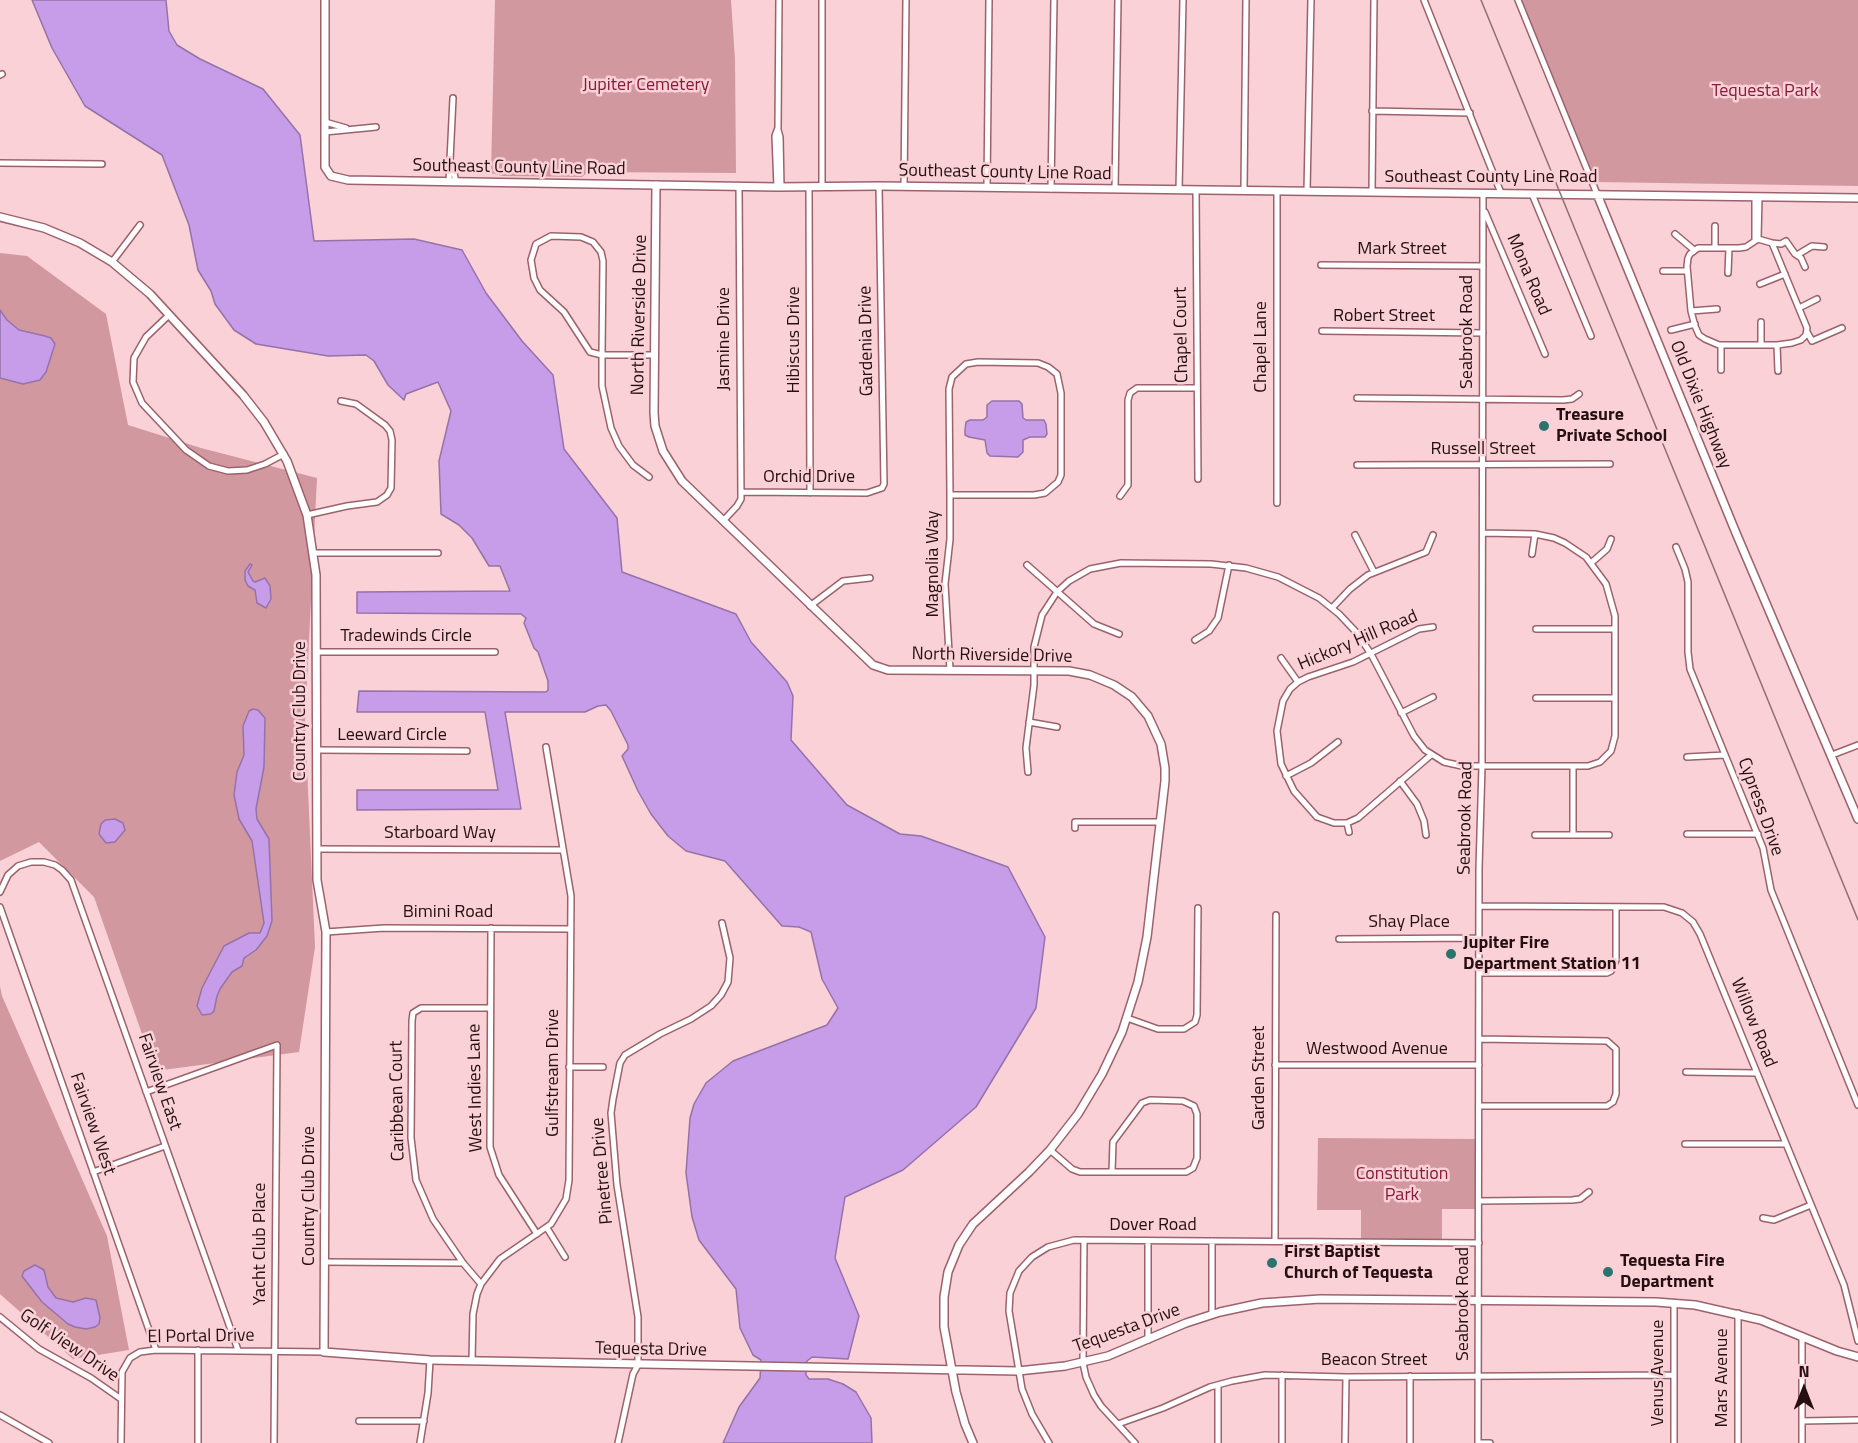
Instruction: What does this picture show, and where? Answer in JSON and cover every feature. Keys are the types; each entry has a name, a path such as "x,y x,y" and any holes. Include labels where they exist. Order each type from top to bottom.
{"street":[{"name":"Southeast County Line Road","path":"325,0 325,167 328,174 348,180 779,187 904,186 1858,198"},
{"path":"779,0 778,128 776,136 779,187"},
{"path":"822,0 822,187"},
{"path":"904,186 906,0"},
{"path":"987,188 989,0"},
{"path":"1051,189 1054,0"},
{"path":"1115,189 1118,0"},
{"path":"1179,190 1183,0"},
{"path":"1244,190 1246,0"},
{"path":"1307,191 1311,0"},
{"path":"1372,192 1374,0"},
{"path":"1424,0 1501,193"},
{"name":"Old Dixie Highway","path":"1518,0 1736,532 1858,819"},
{"path":"453,98 451,162 453,182"},
{"path":"1372,111 1470,113"},
{"path":"325,122 347,128"},
{"path":"325,132 347,128 376,127"},
{"path":"0,163 102,164"},
{"name":"North Riverside Drive","path":"656,185 655,426 663,451 682,481 875,667 888,670 1075,672 1098,677 1121,689 1143,710 1158,736 1164,755 1165,779 1143,960 1127,1018 1113,1052 1090,1095 1050,1150 973,1224 959,1245 950,1265 943,1312 960,1408 973,1443"},
{"name":"Jasmine Drive","path":"739,186 741,492"},
{"name":"Gardenia Drive","path":"875,491 882,488 884,481 879,186"},
{"name":"Hibiscus Drive","path":"809,187 810,493"},
{"name":"Chapel Court","path":"1196,190 1197,479"},
{"name":"Chapel Lane","path":"1277,191 1277,503"},
{"name":"Seabrook Road","path":"1478,1443 1483,193"},
{"path":"1532,194 1591,336"},
{"path":"1756,239 1757,197"},
{"name":"Mona Road","path":"1483,208 1545,354"},
{"name":"Country Club Drive","path":"0,217 26,222 62,235 112,262 140,284 252,406 284,454 307,515 314,553 319,896 326,933 324,1352"},
{"path":"112,262 140,225"},
{"path":"1715,226 1715,248"},
{"path":"1675,234 1694,250 1746,246 1756,239 1781,244 1786,242 1801,258 1805,267"},
{"path":"649,477 626,456 614,435 602,386 602,354 603,261 599,248 582,237 555,236 543,239 536,244 531,256 534,278 540,290 564,312 590,352 602,354 654,355"},
{"path":"1772,243 1812,341 1842,328"},
{"path":"1797,255 1812,246 1824,247"},
{"path":"1728,248 1728,273"},
{"path":"1694,250 1688,258 1687,271 1691,311 1700,335 1705,339 1721,345 1777,345 1792,343 1801,339 1807,332"},
{"name":"Mark Street","path":"1321,265 1483,266"},
{"path":"1663,271 1687,271"},
{"path":"1760,284 1785,274"},
{"path":"1798,308 1817,299"},
{"path":"1691,311 1717,309"},
{"path":"170,315 146,337 134,358 133,382 142,403 186,450 209,466 228,471 247,470 284,454"},
{"path":"1761,322 1761,345"},
{"path":"1671,330 1695,324"},
{"name":"Robert Street","path":"1322,331 1483,333"},
{"path":"1720,369 1721,345"},
{"path":"1777,345 1778,371"},
{"name":"Magnolia Way","path":"950,495 1034,495 1046,493 1058,482 1061,476 1061,393 1057,374 1038,363 978,362 966,364 952,377 949,389 950,539 945,592 949,626 950,670"},
{"path":"1120,496 1128,485 1128,400 1130,393 1137,388 1197,387"},
{"path":"1357,398 1563,400 1572,399 1579,394"},
{"path":"307,515 377,502 384,498 391,488 392,440 390,431 356,404 341,401"},
{"name":"Russell Street","path":"1357,465 1610,464"},
{"name":"Orchid Drive","path":"723,521 737,506 741,499 741,492 867,493 875,491"},
{"path":"1028,772 1026,748 1034,671 1034,647 1045,608 1057,592 1079,574 1109,564 1229,565 1278,578 1304,590 1332,608 1357,633 1371,654 1419,744 1431,755 1453,765 1588,766 1600,762 1611,751 1615,740 1615,616 1606,584 1591,563 1565,543 1535,534 1483,532"},
{"path":"1532,554 1535,534"},
{"path":"1355,535 1374,572"},
{"path":"1332,608 1350,588 1374,572 1426,552 1433,535"},
{"path":"1591,563 1607,549 1611,538"},
{"name":"Cypress Drive","path":"1676,547 1688,582 1690,669 1758,834 1766,859 1771,890 1858,1105"},
{"path":"314,553 438,553"},
{"path":"1028,565 1094,624 1119,634"},
{"path":"1196,640 1209,631 1218,618 1229,565"},
{"path":"810,606 843,581 870,578"},
{"path":"1688,629 1694,610"},
{"name":"Hickory Hill Road","path":"1347,823 1329,822 1317,817 1302,802 1286,776 1278,752 1278,722 1284,697 1298,682 1371,654 1419,629 1433,627"},
{"path":"1536,629 1615,629"},
{"name":"Tradewinds Circle","path":"316,652 495,652"},
{"path":"1281,658 1298,682"},
{"path":"1401,713 1433,697"},
{"path":"1536,698 1615,698"},
{"path":"1029,722 1057,727"},
{"path":"1286,776 1311,763 1338,742"},
{"path":"1832,755 1858,745"},
{"name":"Gulfstream Drive","path":"472,1361 473,1314 481,1284 500,1260 547,1228 562,1208 568,1190 572,896 546,747"},
{"name":"Leeward Circle","path":"316,750 467,751"},
{"path":"1349,832 1347,823 1358,818 1431,755"},
{"path":"1687,757 1725,755"},
{"path":"1573,766 1573,835"},
{"path":"1400,781 1417,804 1424,821 1426,835"},
{"path":"1075,828 1075,822 1160,822"},
{"path":"1687,834 1758,834"},
{"path":"1535,835 1609,835"},
{"name":"Starboard Way","path":"317,849 563,850"},
{"name":"Fairview East","path":"0,892 6,879 18,866 31,862 51,864 62,870 71,880 238,1350"},
{"name":"Willow Road","path":"1479,906 1669,908 1682,913 1693,922 1700,934 1844,1285 1858,1341"},
{"name":"Fairview West","path":"0,907 156,1350"},
{"path":"1479,973 1607,973 1611,971 1616,960 1616,907"},
{"path":"1127,1018 1158,1029 1184,1029 1195,1022 1197,1015 1197,908"},
{"name":"Garden Street","path":"1275,1241 1276,915"},
{"name":"Pinetree Drive","path":"618,1443 633,1374 638,1365 638,1317 617,1185 611,1113 620,1063 625,1055 691,1019 711,1006 721,995 728,982 730,958 722,923"},
{"name":"Bimini Road","path":"326,933 384,928 570,929"},
{"name":"West Indies Lane","path":"491,928 489,1143 491,1157 499,1175 537,1234"},
{"name":"Shay Place","path":"1339,939 1479,938"},
{"name":"Caribbean Court","path":"481,1284 463,1263 426,1205 414,1170 411,1138 412,1021 414,1013 420,1008 490,1008"},
{"path":"1479,1039 1607,1041 1616,1049 1616,1094 1613,1102 1607,1106 1479,1106"},
{"name":"Yacht Club Place","path":"146,1092 277,1045 274,1443"},
{"name":"Westwood Avenue","path":"1275,1065 1479,1065"},
{"path":"569,1067 603,1067"},
{"path":"1686,1072 1757,1073"},
{"path":"1050,1150 1076,1171 1112,1172 1190,1170 1197,1158 1197,1114 1194,1106 1183,1101 1150,1100 1142,1103 1113,1142 1112,1172"},
{"path":"1685,1144 1786,1144"},
{"path":"93,1172 165,1146"},
{"path":"1479,1201 1572,1200 1580,1199 1589,1192"},
{"path":"1763,1218 1774,1220 1811,1205"},
{"path":"547,1228 565,1257"},
{"path":"1084,1240 1083,1363 1086,1377 1094,1395 1135,1443"},
{"name":"Dover Road","path":"1049,1443 1032,1414 1022,1389 1009,1311 1010,1293 1025,1263 1039,1251 1056,1243 1084,1240 1148,1240 1479,1243"},
{"path":"1148,1240 1148,1340"},
{"path":"1212,1241 1212,1314"},
{"path":"325,1262 463,1263"},
{"name":"Tequesta Drive","path":"324,1352 430,1360 952,1371 1045,1370 1108,1356 1212,1314 1262,1303 1306,1299 1674,1303 1738,1313 1858,1357"},
{"name":"Venus Avenue","path":"1674,1303 1674,1443"},
{"name":"Mars Avenue","path":"1738,1313 1738,1443"},
{"name":"Golf View Drive","path":"0,1317 39,1349 91,1378 121,1399"},
{"path":"1802,1336 1802,1443"},
{"name":"El Portal Drive","path":"121,1443 122,1376 126,1364 137,1353 156,1350 324,1352"},
{"path":"198,1350 198,1443"},
{"path":"420,1443 428,1393 430,1360"},
{"path":"1282,1375 1282,1443"},
{"name":"Beacon Street","path":"1118,1424 1163,1408 1210,1387 1248,1377 1282,1375 1346,1377 1674,1375"},
{"path":"1410,1376 1410,1443"},
{"path":"1345,1443 1346,1377"},
{"path":"1218,1386 1218,1443"},
{"path":"0,1415 49,1443"},
{"path":"1802,1421 1858,1420"},
{"path":"359,1421 424,1421"},
{"path":"1478,1443 1490,1443"}],"green space":[{"name":"Jupiter Cemetery","path":"495,0 731,0 735,60 736,173 588,172 582,177 503,176 491,173"},
{"name":"Tequesta Park","path":"1521,0 1858,0 1858,186 1596,182"},
{"path":"0,253 27,256 106,314 128,425 201,448 317,478 305,722 315,947 299,1052 155,1071 94,897 39,842 0,861"},
{"path":"0,986 2,996 107,1236 129,1350 73,1359 0,1294"},
{"name":"Constitution Park","path":"1318,1138 1477,1139 1477,1209 1442,1209 1442,1241 1361,1241 1361,1210 1317,1210"}],"shaded area":[{"path":"32,0 166,0 169,31 177,45 200,59 263,89 300,135 314,241 414,239 462,250 486,293 522,341 553,375 564,449 617,518 622,572 736,614 751,642 787,682 793,696 791,740 847,805 900,834 921,836 1008,867 1045,937 1036,1008 976,1107 903,1170 845,1197 835,1258 859,1316 848,1359 812,1357 806,1362 806,1375 809,1379 828,1379 856,1392 871,1418 872,1443 723,1443 739,1407 760,1378 761,1360 753,1355 740,1328 736,1289 699,1240 692,1217 686,1173 690,1118 694,1104 706,1083 733,1061 827,1025 838,1008 822,979 811,932 799,927 782,926 725,861 686,851 668,836 651,814 638,791 622,756 628,749 628,745 606,705 585,712 505,712 521,809 357,810 357,790 498,790 485,712 357,712 359,691 546,692 548,690 548,681 538,652 534,648 524,623 526,618 521,614 357,613 357,592 510,591 500,566 489,566 472,538 459,525 441,514 439,461 451,411 438,382 406,394 404,400 388,385 374,361 366,355 328,356 256,344 234,330 215,304 211,291 198,270 189,225 162,155 85,106 52,48"},
{"path":"0,310 7,320 19,330 51,338 55,344 46,372 40,380 23,384 0,378"},
{"path":"992,401 1019,401 1022,404 1023,418 1044,420 1047,434 1045,437 1030,437 1023,440 1023,452 1018,457 990,456 987,453 985,440 965,435 965,430 966,422 983,420 987,417 987,405"},
{"path":"250,564 252,565 248,572 253,581 265,578 270,586 271,599 266,608 257,603 255,590 248,586 245,580 245,571"},
{"path":"258,710 265,718 264,767 256,809 257,819 269,839 272,921 267,936 256,950 244,958 242,966 232,972 220,989 214,1011 211,1014 202,1015 197,1006 202,988 224,946 249,933 260,933 264,923 252,841 239,819 234,795 237,772 244,755 243,726 249,711"},
{"path":"115,819 123,823 125,830 115,842 106,843 99,834 101,824 105,820"},
{"path":"35,1265 44,1270 48,1287 56,1298 73,1302 86,1298 96,1300 99,1324 86,1329 75,1327 68,1324 42,1302 22,1276 24,1271"}],"railway":[{"path":"1481,0 1858,920"}],"place":[{"name":"Treasure Private School","path":"1544,426"},
{"name":"Jupiter Fire Department Station 11","path":"1451,954"},
{"name":"First Baptist Church of Tequesta","path":"1272,1263"},
{"name":"Tequesta Fire Department","path":"1608,1272"}]}
